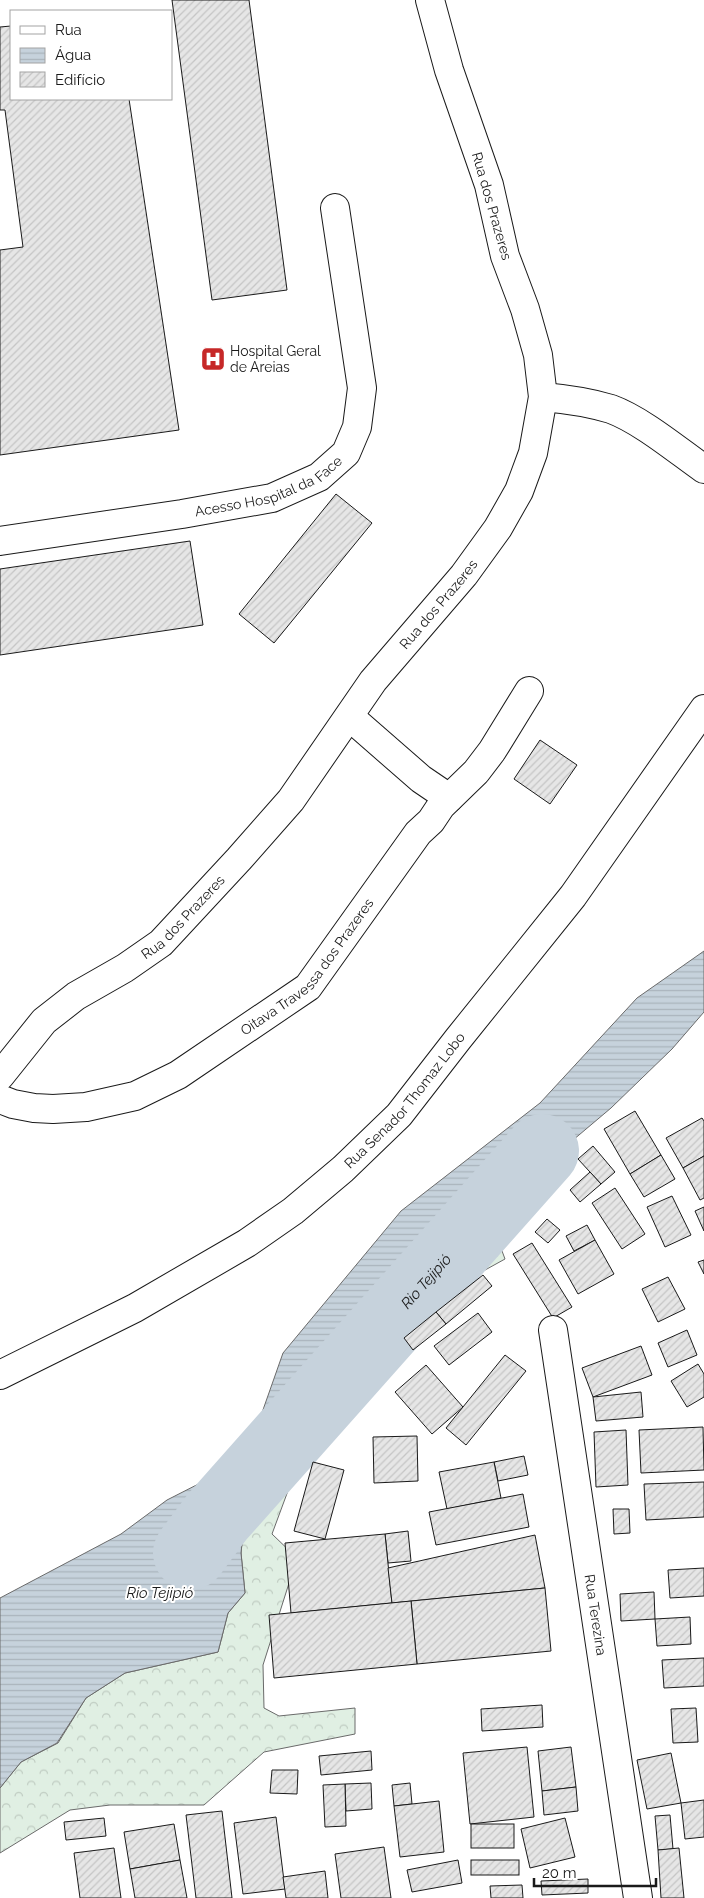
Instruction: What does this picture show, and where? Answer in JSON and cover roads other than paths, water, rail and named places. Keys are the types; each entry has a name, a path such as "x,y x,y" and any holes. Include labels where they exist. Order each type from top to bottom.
{"street":[{"name":"Rua dos Prazeres","path":"0,1076 44,1022 76,996 125,968 154,948 291,800 373,681 464,575 498,528 518,492 533,453 543,397 538,355 525,309 505,256 489,185 449,70 430,0"},
{"name":"Acesso Hospital da Face","path":"0,541 182,514 272,498 319,477 346,453 357,427 362,388 335,208"},
{"path":"543,397 582,401 613,410 642,426 704,469"},
{"name":"Oitava Travessa dos Prazeres","path":"0,1099 13,1104 34,1108 53,1109 86,1107 136,1096 178,1074 308,987 418,833 431,821 440,806 476,772 492,751 529,692"},
{"name":"Rua Senador Thomaz Lobo","path":"0,1375 136,1308 247,1242 293,1211 343,1169 399,1115 573,896 704,709"},
{"path":"350,717 421,779 449,798"},
{"name":"Rua Terezina","path":"553,1330 634,1897"}],"water":[{"name":"Rio Tejipió","path":"704,951 704,1012 672,1049 611,1108 560,1151 540,1179 492,1224 431,1230 277,1416 253,1481 245,1513 241,1553 245,1593 228,1613 218,1652 125,1673 86,1698 57,1743 21,1762 0,1788 0,1598 121,1534 167,1500 224,1471 243,1455 258,1424 283,1353 401,1211 540,1103 637,998"}],"waterway":[{"name":"Rio Tejipió","path":"190,1553 217,1517 542,1151"}],"place":[{"name":"Hospital Geral de Areias","path":"213,359"}]}
